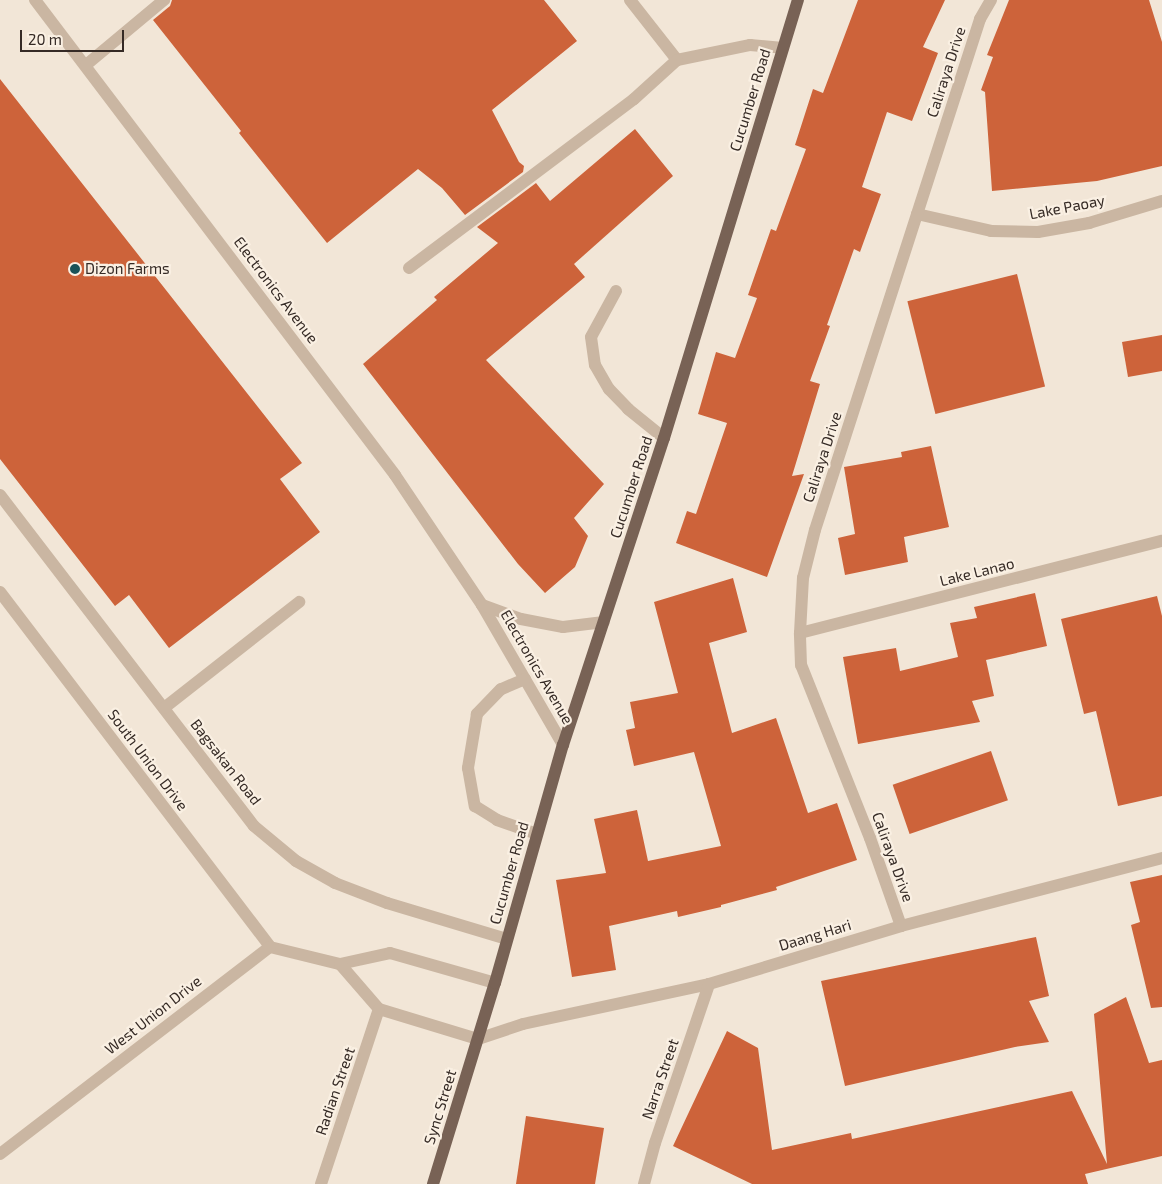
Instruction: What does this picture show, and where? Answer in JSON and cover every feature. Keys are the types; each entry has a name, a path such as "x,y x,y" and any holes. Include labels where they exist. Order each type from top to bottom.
{"main road":[{"name":"Cucumber Road","path":"478,1039 563,746 664,438 798,0"},
{"name":"Sync Street","path":"433,1184 478,1039"}],"street":[{"name":"Electronics Avenue","path":"35,0 395,475 482,605 563,746"},
{"path":"86,65 164,0"},
{"path":"630,0 677,60"},
{"name":"Caliraya Drive","path":"901,926 870,838 801,665 800,633 804,578 816,530 980,20 991,0"},
{"path":"409,268 634,99 677,60 750,45 783,48"},
{"name":"Lake Paoay","path":"918,214 991,231 1038,232 1089,222 1162,201"},
{"path":"616,291 591,337 595,365 609,390 628,409 664,438"},
{"name":"Bagsakan Road","path":"0,496 254,826 296,861 335,883 388,903 507,939"},
{"name":"Lake Lanao","path":"800,633 1162,541"},
{"name":"South Union Drive","path":"0,592 270,947"},
{"path":"164,708 299,602"},
{"name":"Electronics Avenue","path":"482,605 521,619 563,627 604,622"},
{"path":"524,679 501,689 477,714 468,768 475,806 497,820 537,834"},
{"name":"Daang Hari","path":"478,1039 523,1024 708,984 901,926 1162,858"},
{"path":"270,947 340,964 390,953 495,983"},
{"name":"West Union Drive","path":"0,1154 270,947"},
{"path":"340,964 379,1009 478,1039"},
{"name":"Narra Street","path":"644,1184 655,1143 708,984"},
{"name":"Radian Street","path":"321,1184 379,1009"}],"building":[{"path":"172,0 544,0 577,41 492,110 519,162 524,166 523,172 465,215 442,188 418,169 327,243 239,133 241,131 153,20 170,6"},
{"path":"858,0 945,0 923,47 938,53 912,121 887,112 862,187 881,194 860,252 854,249 827,325 830,326 810,381 820,384 792,476 804,474 767,577 676,543 687,511 696,514 727,423 698,414 716,352 735,358 757,298 748,295 771,229 776,231 806,149 795,145 813,89 823,93"},
{"path":"1009,0 1149,0 1162,42 1162,166 1097,181 992,191 985,92 981,90 993,57 987,55"},
{"name":"Dizon Farms","path":"0,79 302,463 280,479 320,532 169,648 129,595 115,606 0,459"},
{"path":"635,129 673,176 574,264 585,277 486,360 604,484 574,518 588,536 575,567 545,593 518,564 363,364 437,300 434,297 498,243 477,227 536,183 550,201"},
{"path":"1017,274 1045,387 935,414 907,301"},
{"path":"1162,335 1162,371 1128,377 1122,342"},
{"path":"931,446 949,527 904,537 908,562 845,575 838,538 855,534 844,467 902,457 901,452"},
{"path":"733,578 747,632 709,643 732,733 776,718 808,813 837,803 857,860 776,887 777,890 721,905 721,907 678,917 677,911 609,926 616,970 572,977 556,880 606,873 594,819 637,810 648,861 721,846 694,752 634,766 626,730 635,728 630,702 678,693 654,602"},
{"path":"1035,593 1047,646 986,660 994,696 972,701 980,722 858,744 843,657 896,648 900,671 958,657 950,623 977,618 974,607"},
{"path":"1157,596 1162,616 1162,796 1118,806 1096,711 1084,714 1061,619"},
{"path":"991,751 1008,800 910,834 893,785"},
{"path":"1162,875 1162,1007 1151,1008 1131,925 1140,922 1130,882"},
{"path":"1036,937 1049,996 1029,1001 1049,1042 1015,1047 845,1086 821,981"},
{"path":"1126,997 1149,1063 1162,1060 1162,1156 1085,1174 1088,1184 752,1184 673,1146 727,1031 758,1048 772,1150 851,1133 852,1139 1072,1091 1107,1164 1094,1014"},
{"path":"526,1116 604,1128 595,1184 516,1184"}],"place":[{"name":"Dizon Farms","path":"75,269"}]}
